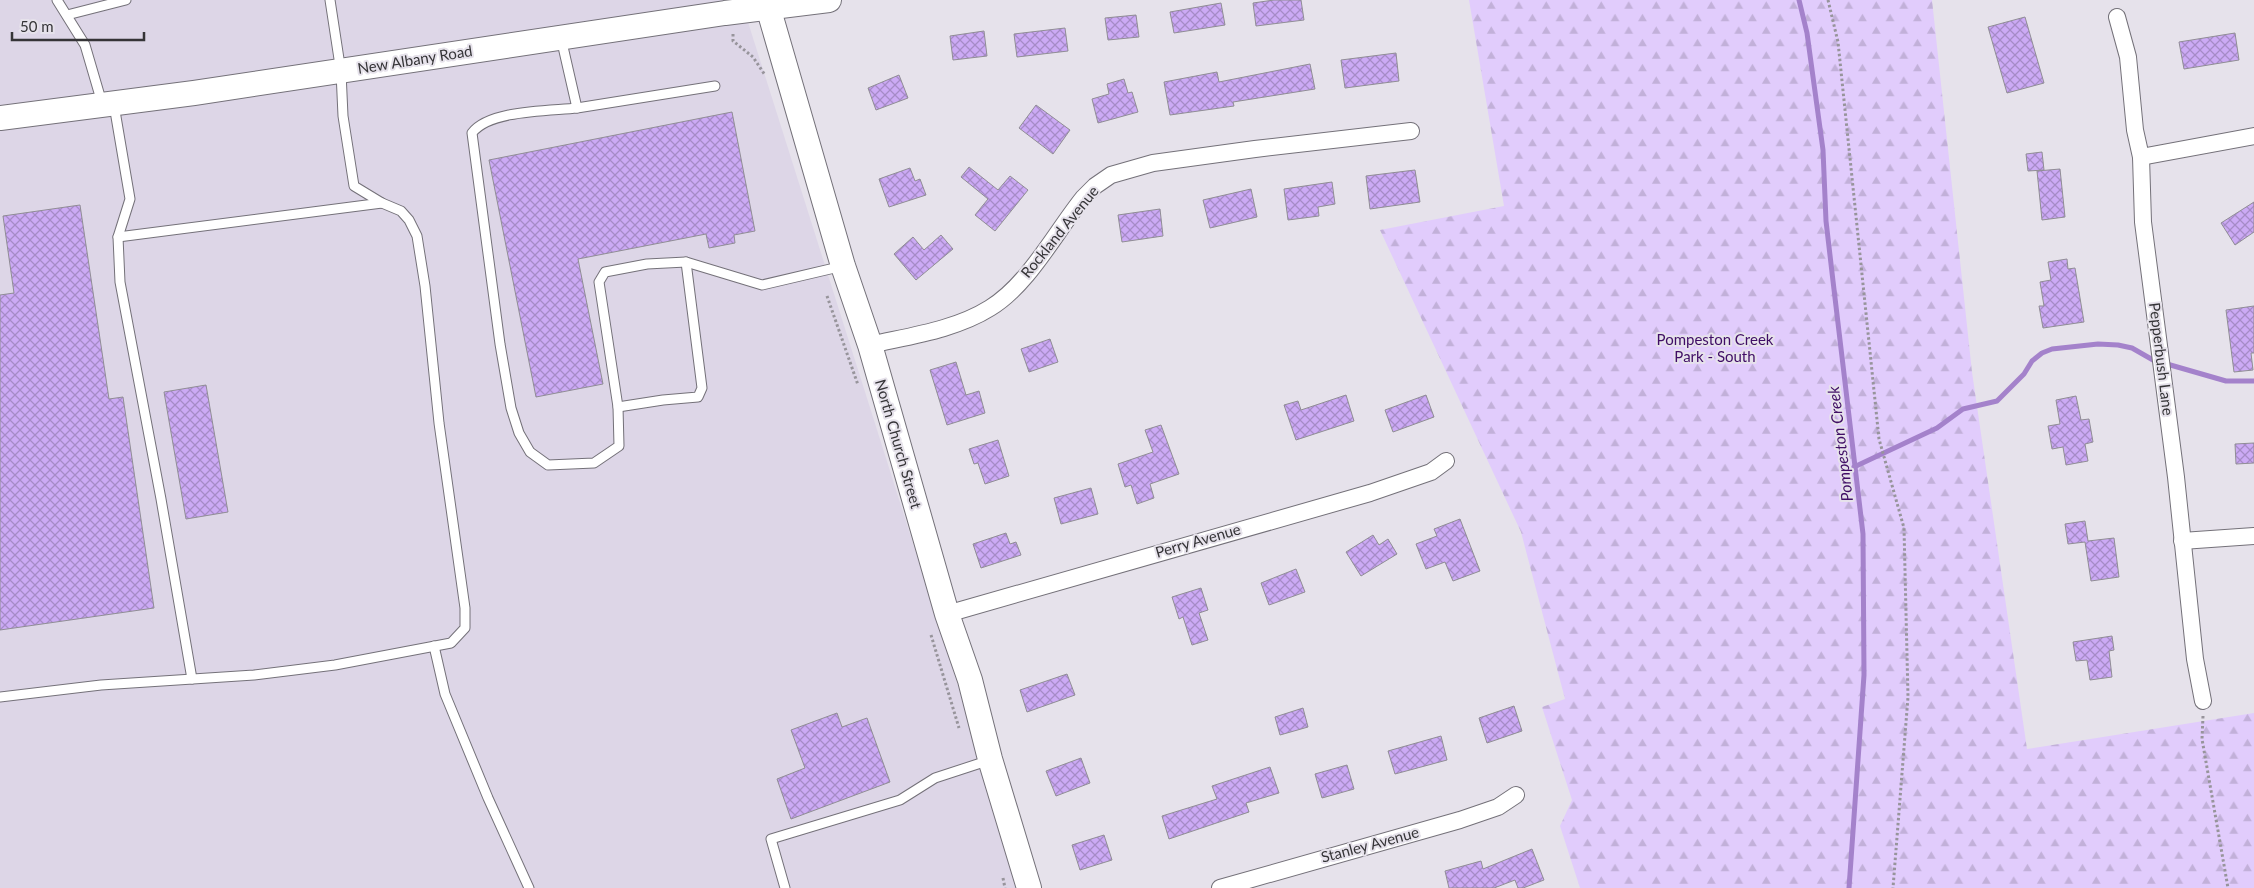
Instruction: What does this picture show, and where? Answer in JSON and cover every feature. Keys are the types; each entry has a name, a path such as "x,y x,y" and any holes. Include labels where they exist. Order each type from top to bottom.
{"main road":[{"name":"New Albany Road","path":"0,118 341,72 767,4 829,0"},
{"name":"North Church Street","path":"767,4 843,266 870,345 947,614 970,680 990,760 1029,888"}],"street":[{"name":"Pepperbush Lane","path":"2117,17 2128,57 2135,130 2141,158 2143,222 2195,659 2203,701"},
{"name":"Rockland Avenue","path":"870,345 940,328 975,316 991,308 1019,283 1083,198 1095,186 1111,175 1153,163 1203,155 1411,132"},
{"path":"2141,158 2254,136"},
{"name":"Perry Avenue","path":"947,614 1370,493 1431,472 1446,461"},
{"path":"2182,541 2254,536"},
{"name":"Stanley Avenue","path":"1220,888 1460,820 1498,807 1516,796"}],"lane":[{"path":"57,0 84,45 108,103 130,199 118,237 120,282 161,499 192,679"},
{"path":"67,15 126,0"},
{"path":"0,697 101,685 254,675 335,665 451,643 465,628 466,608 439,423 427,304 417,236 409,220 401,211 382,203 354,186 343,116 341,72 330,0"},
{"path":"561,38 577,108"},
{"path":"715,86 577,108 501,117 477,126 472,133 492,291 511,408 519,433 530,452 548,465 594,463 619,446 618,408 599,282 605,272 647,264 686,262 762,285 843,266"},
{"path":"118,237 382,203"},
{"path":"618,408 664,400 698,397 702,388 686,262"},
{"path":"434,646 445,694 488,798 529,888"},
{"path":"785,888 771,839 900,800 936,778 990,760"}],"path":[{"path":"1828,0 1838,42 1880,442 1904,528 1908,697 1893,888"},
{"path":"733,34 733,41 753,57 767,79"},
{"path":"2203,701 2202,739 2228,888"}],"shaded area":[{"path":"0,0 741,0 1022,888 0,888"}],"green space":[{"name":"Pompeston Creek Park - South","path":"1469,0 1932,0 1972,372 2027,749 2254,713 2254,888 1580,888 1560,826 1572,800 1542,707 1565,699 1521,532 1380,230 1504,206"}],"building":[{"path":"1274,0 1301,0 1304,20 1256,26 1253,3"},
{"path":"1221,3 1225,25 1174,33 1170,12"},
{"path":"1136,15 1139,37 1108,40 1105,18"},
{"path":"2025,17 2044,83 2007,93 1988,27"},
{"path":"1065,28 1068,51 1017,57 1014,34"},
{"path":"984,31 987,56 953,60 950,36"},
{"path":"2235,33 2239,60 2184,69 2179,42"},
{"path":"1396,53 1399,81 1345,88 1341,60"},
{"path":"1310,64 1315,89 1233,102 1234,106 1170,115 1164,82 1217,72 1219,82"},
{"path":"899,75 908,98 876,110 868,88"},
{"path":"1124,79 1128,93 1132,92 1138,112 1098,123 1092,99 1109,94 1107,84"},
{"path":"1036,105 1070,130 1053,154 1019,128"},
{"path":"732,112 755,231 734,235 735,243 709,248 706,234 578,259 603,384 536,397 489,160"},
{"path":"2042,152 2044,170 2028,171 2026,154"},
{"path":"969,167 998,190 1010,176 1028,190 995,231 975,215 988,199 961,177"},
{"path":"910,168 915,181 920,179 926,195 889,207 879,179"},
{"path":"2060,169 2065,217 2042,220 2037,171"},
{"path":"1415,170 1420,202 1370,209 1366,176"},
{"path":"1332,182 1335,204 1318,207 1319,216 1288,220 1284,189"},
{"path":"1251,189 1257,217 1210,228 1203,200"},
{"path":"2254,202 2254,232 2235,245 2221,223"},
{"path":"80,205 109,399 123,397 154,608 0,630 0,295 14,293 3,216"},
{"path":"1160,209 1163,236 1122,242 1118,215"},
{"path":"941,235 953,249 916,280 894,254 913,237 924,250"},
{"path":"2067,259 2068,269 2075,268 2084,322 2043,328 2039,306 2044,306 2040,282 2051,280 2048,262"},
{"path":"2254,306 2254,353 2251,353 2253,370 2234,372 2226,310"},
{"path":"1050,339 1058,362 1029,372 1021,349"},
{"path":"956,362 966,395 979,391 985,413 947,425 930,370"},
{"path":"206,385 228,512 186,519 164,392"},
{"path":"1346,395 1354,421 1296,440 1284,405 1298,401 1301,410"},
{"path":"1426,395 1434,417 1393,432 1385,410"},
{"path":"2076,396 2081,420 2089,419 2093,442 2085,444 2088,461 2066,465 2063,447 2052,449 2048,426 2060,424 2056,400"},
{"path":"1161,425 1179,474 1150,484 1154,498 1137,504 1131,485 1125,487 1118,464 1153,452 1145,430"},
{"path":"998,440 1009,476 985,484 978,463 974,464 969,449"},
{"path":"2254,443 2254,463 2236,464 2235,444"},
{"path":"1091,488 1098,514 1061,524 1054,498"},
{"path":"1460,519 1480,571 1453,581 1445,562 1426,569 1416,544 1437,536 1434,529"},
{"path":"2085,521 2088,541 2114,538 2119,577 2091,581 2085,542 2068,544 2065,524"},
{"path":"1006,533 1010,544 1016,542 1021,555 981,568 973,544"},
{"path":"1373,535 1379,545 1388,539 1397,554 1361,576 1346,552"},
{"path":"1296,569 1305,592 1269,605 1261,583"},
{"path":"1201,588 1208,610 1199,613 1208,640 1192,645 1183,617 1179,619 1172,597"},
{"path":"2112,636 2114,650 2109,651 2112,677 2090,680 2087,660 2076,661 2073,642"},
{"path":"1067,674 1075,695 1027,712 1020,690"},
{"path":"1514,706 1522,731 1487,743 1479,718"},
{"path":"1303,708 1308,727 1280,735 1275,717"},
{"path":"837,713 842,727 867,718 890,782 791,819 777,779 805,768 791,730"},
{"path":"1441,736 1447,760 1395,774 1388,751"},
{"path":"1081,758 1090,783 1056,796 1046,771"},
{"path":"1347,765 1354,789 1322,798 1315,774"},
{"path":"1270,767 1279,793 1246,803 1249,812 1169,839 1162,816 1217,799 1212,786"},
{"path":"1104,835 1112,860 1080,870 1072,845"},
{"path":"1532,849 1544,880 1523,888 1518,888 1515,880 1494,888 1449,888 1445,871 1481,861 1483,869"}],"waterway":[{"name":"Pompeston Creek","path":"1799,0 1807,33 1823,150 1826,221 1863,534 1864,675 1849,888"},
{"path":"1854,467 1937,428 1963,409 1997,401 2024,374 2032,361 2042,353 2052,349 2098,344 2118,345 2132,348 2153,360 2226,381 2254,381"}]}
